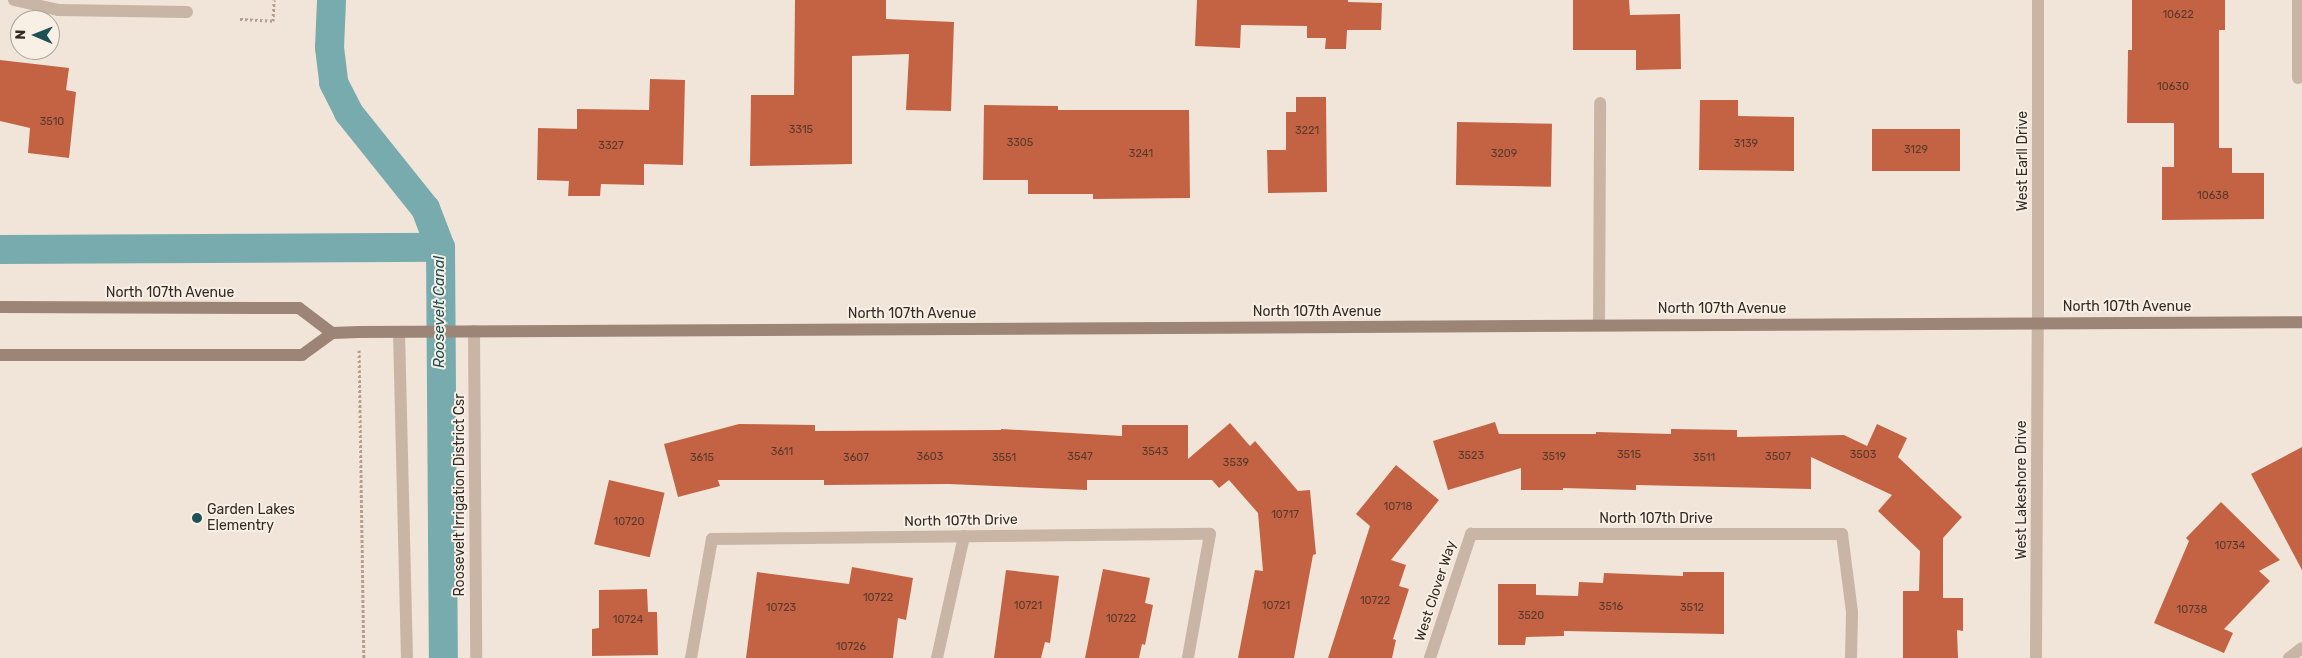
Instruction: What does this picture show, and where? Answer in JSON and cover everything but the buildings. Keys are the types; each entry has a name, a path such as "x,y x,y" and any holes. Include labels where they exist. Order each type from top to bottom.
{"main road":[{"name":"North 107th Avenue","path":"0,308 299,308 332,333 2302,322"},
{"path":"0,355 302,355 332,333"}],"street":[{"path":"14,0 58,10 187,12"},
{"name":"West Earll Drive","path":"2038,0 2038,322"},
{"path":"2298,0 2298,78"},
{"path":"1599,325 1600,103"},
{"name":"West Lakeshore Drive","path":"2036,658 2038,322"},
{"path":"404,332 407,658"},
{"name":"Roosevelt Irrigation District Csr","path":"474,332 476,658"},
{"name":"North 107th Drive","path":"691,658 712,539 1210,534 1188,658"},
{"name":"North 107th Drive","path":"1471,534 1842,534 1852,612 1851,658"},
{"name":"West Clover Way","path":"1430,658 1471,534"},
{"path":"937,658 964,536"},
{"path":"2289,658 2302,648"}],"path":[{"path":"240,19 273,22 274,0"},
{"path":"359,332 364,658"}],"waterway":[{"name":"Roosevelt Canal","path":"331,0 329,47 333,82 348,112 425,208 440,247 443,658"},
{"path":"0,249 440,247"}],"place":[{"name":"Garden Lakes Elementry","path":"197,518"}]}
